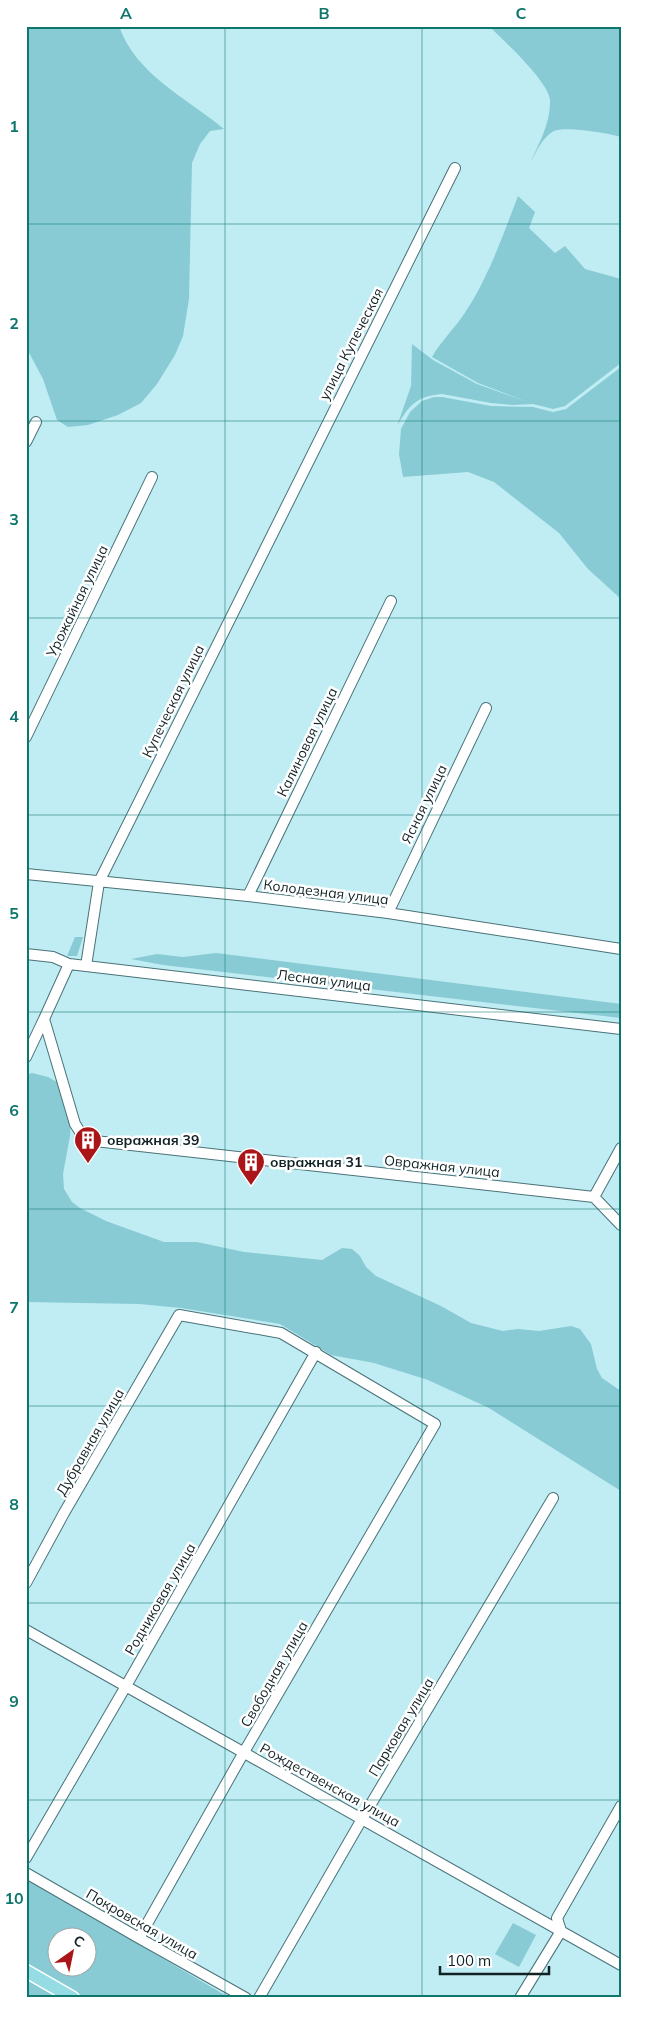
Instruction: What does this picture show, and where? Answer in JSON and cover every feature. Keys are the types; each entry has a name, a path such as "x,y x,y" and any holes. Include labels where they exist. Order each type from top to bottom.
{"main road":[{"path":"26,1971 73,1998"}],"street":[{"name":"улица Купеческая","path":"273,533 455,168"},
{"path":"26,442 36,422"},
{"name":"Урожайная улица","path":"26,736 152,478"},
{"name":"Купеческая улица","path":"86,966 99,882 273,533"},
{"name":"Калиновая улица","path":"248,896 391,600"},
{"name":"Ясная улица","path":"388,913 486,708"},
{"name":"Колодезная улица","path":"26,874 248,896 388,913 621,950"},
{"name":"Лесная улица","path":"26,954 53,957 69,964 621,1029"},
{"path":"26,1056 69,964"},
{"name":"Овражная улица","path":"44,1019 75,1124 82,1136 95,1141 594,1197"},
{"path":"621,1148 594,1197 621,1225"},
{"name":"Дубравная улица","path":"26,1583 64,1513 179,1315 281,1332 316,1352"},
{"name":"Свободная улица","path":"139,1938 244,1752 435,1424 316,1352"},
{"name":"Родниковая улица","path":"26,1858 316,1352"},
{"name":"Парковая улица","path":"259,1998 362,1819 554,1498"},
{"name":"Рождественская улица","path":"26,1630 621,1965"},
{"path":"520,1998 560,1931 557,1918 621,1806"},
{"name":"Покровская улица","path":"26,1873 246,1998"}],"shaded area":[{"path":"26,26 119,26 137,58 150,72 224,129 210,131 200,144 192,163 189,299 183,336 175,355 157,384 141,403 118,415 88,425 68,427 57,420 43,379 26,347"},
{"path":"489,26 621,26 621,137 567,129 554,131 543,141 530,163 541,141 549,116 550,100 548,92 534,72"},
{"path":"518,196 535,212 529,228 555,253 565,246 585,269 621,279 621,363 565,406 553,409 533,404 512,405 442,394 433,395 414,403 397,426 411,386 412,344 433,360 477,384 530,403 478,383 432,357 462,317 482,284"},
{"path":"621,367 621,599 588,569 559,533 494,482 468,472 403,477 399,454 401,429 410,412 422,401 434,397 442,397 491,406 533,407 553,412 566,409"},
{"path":"75,937 83,937 77,956 67,956"},
{"path":"216,953 621,1004 621,1018 163,965 131,959 157,954 183,957"},
{"path":"32,1073 48,1077 59,1083 71,1122 63,1174 64,1189 72,1202 106,1221 164,1242 197,1242 244,1252 322,1260 342,1248 352,1249 376,1276 441,1306 471,1323 503,1331 518,1329 539,1331 571,1326 580,1329 591,1344 597,1369 602,1378 621,1391 621,1491 489,1408 428,1380 374,1363 331,1355 280,1324 181,1308 139,1304 26,1302 26,1075"},
{"path":"26,1878 230,1998 82,1998 26,1966"},
{"path":"513,1923 536,1935 519,1967 495,1954"},
{"path":"26,1977 63,1998 26,1998"}],"place":[{"name":"овражная 39","path":"88,1164"},
{"name":"овражная 31","path":"251,1186"}]}
